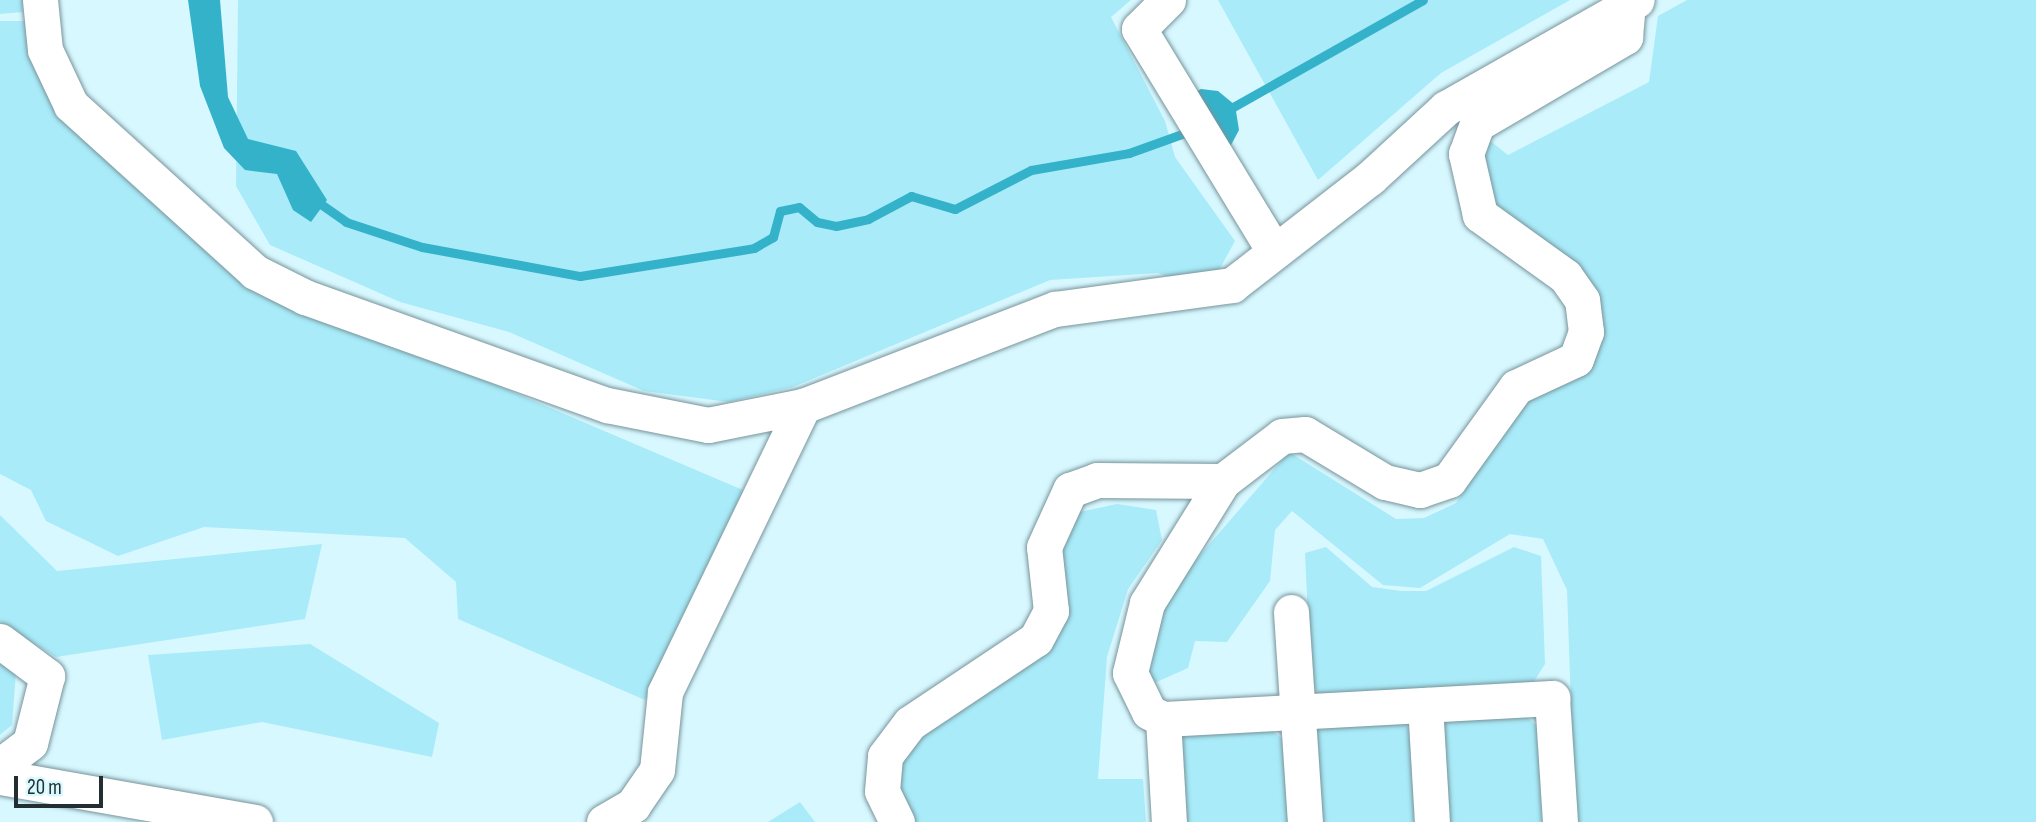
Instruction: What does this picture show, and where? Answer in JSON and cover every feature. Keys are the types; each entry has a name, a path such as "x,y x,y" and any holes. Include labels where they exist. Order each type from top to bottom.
{"street":[{"path":"40,0 45,50 71,105 255,272 305,298 607,405 708,425 803,406 1055,309 1232,285 1273,249 1370,178 1446,108 1633,2"},
{"path":"1168,0 1139,29 1273,249"},
{"path":"1560,822 1552,698 1163,719 1135,694 1130,674 1141,626 1153,592 1223,481 1282,436 1305,434 1385,482 1420,490 1449,480 1516,387 1576,359 1586,332 1582,300 1564,276 1480,215 1466,153 1477,124 1625,37 1633,2"},
{"path":"604,822 633,805 657,770 665,692 803,406"},
{"path":"897,822 882,791 885,756 910,723 1036,639 1051,611 1044,547 1070,489 1097,480 1223,481"},
{"path":"1292,612 1305,822"},
{"path":"0,641 47,676 30,743 0,766"},
{"path":"1424,705 1432,822"},
{"path":"1163,719 1168,822"},
{"path":"0,777 255,822"}],"shaded area":[{"path":"0,0 23,0 23,12 0,14"},
{"path":"188,0 220,0 228,97 248,139 296,151 327,200 311,222 293,210 277,174 245,170 224,148 200,86"},
{"path":"238,0 1131,0 1111,17 1165,121 1175,157 1235,241 1218,272 1181,281 1158,273 1050,280 793,387 729,402 644,391 509,332 400,302 270,245 236,186"},
{"path":"1218,0 1570,0 1441,73 1318,180"},
{"path":"1687,0 2036,0 2036,822 1575,822 1567,590 1543,539 1510,534 1420,588 1383,585 1292,511 1275,530 1270,581 1227,642 1195,641 1188,668 1152,684 1144,661 1163,598 1289,452 1396,519 1424,518 1456,503 1524,393 1597,344 1490,202 1481,170 1489,140 1508,155 1649,82 1658,16"},
{"path":"0,21 30,21 30,58 64,118 238,275 750,493 645,700 458,619 456,582 405,538 204,527 118,556 46,521 31,490 0,474"},
{"path":"1201,89 1218,91 1235,105 1239,130 1230,147 1188,96"},
{"path":"1117,504 1156,510 1162,540 1128,589 1107,657 1098,779 1143,779 1146,822 915,822 899,791 896,761 916,734 1025,666 1054,550 1070,514"},
{"path":"0,515 57,571 322,544 305,619 56,657 0,622"},
{"path":"1326,547 1372,587 1402,591 1426,591 1514,547 1541,556 1545,664 1531,686 1324,699 1311,684 1305,553"},
{"path":"310,644 439,723 432,757 262,722 162,740 148,655"},
{"path":"0,663 16,671 12,725 0,735"},
{"path":"1519,710 1538,727 1542,822 1442,822 1437,736 1452,713"},
{"path":"1398,716 1415,737 1420,822 1318,822 1312,735 1327,721"},
{"path":"1265,725 1284,740 1290,822 1179,822 1174,747 1183,733"},
{"path":"800,802 815,822 768,822"}],"waterway":[{"path":"1226,111 1423,0"},
{"path":"315,200 346,222 422,247 580,276 754,248 773,237 780,211 799,207 817,222 836,226 868,219 911,196 955,209 1031,170 1129,153 1193,130"}]}
